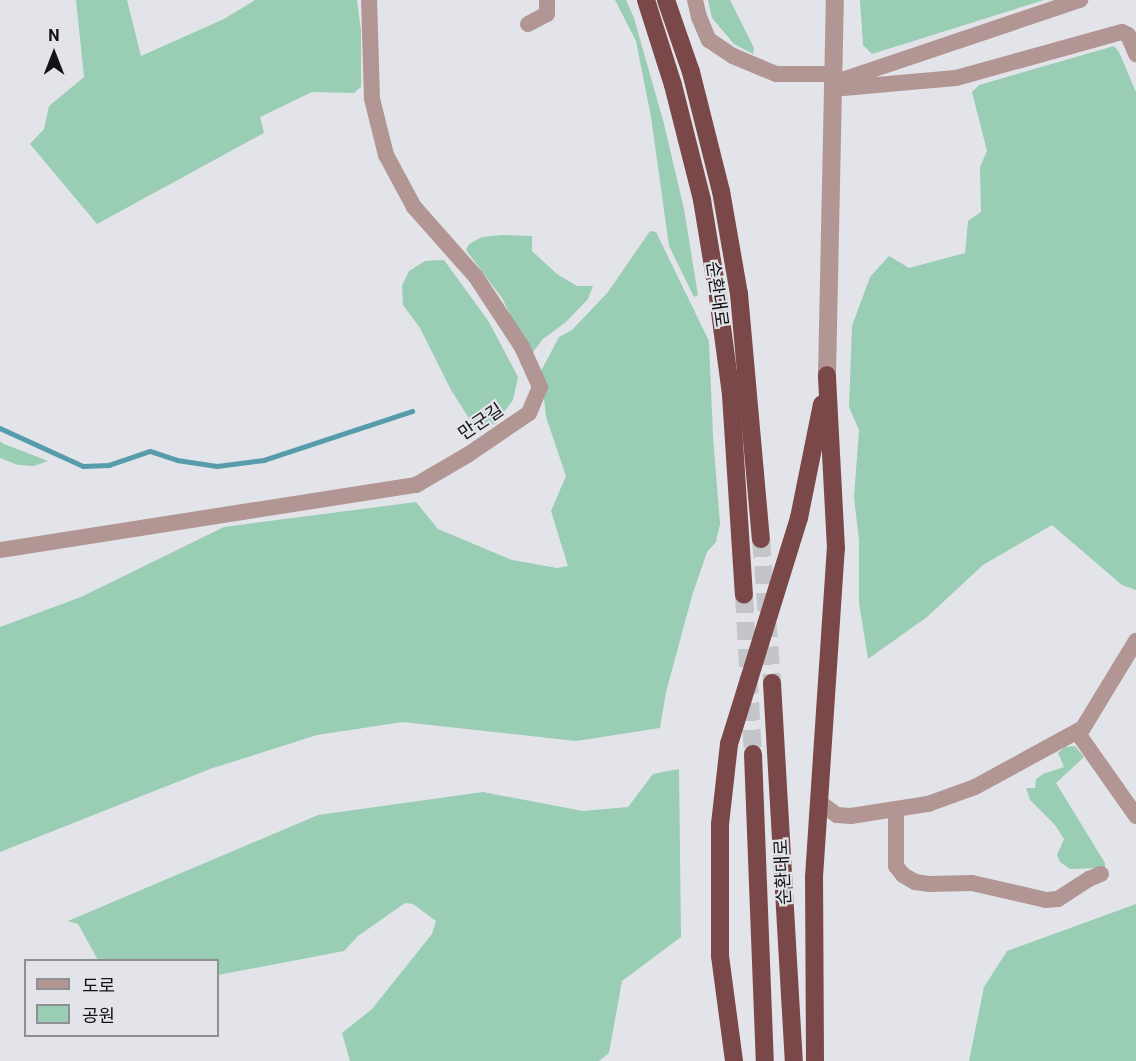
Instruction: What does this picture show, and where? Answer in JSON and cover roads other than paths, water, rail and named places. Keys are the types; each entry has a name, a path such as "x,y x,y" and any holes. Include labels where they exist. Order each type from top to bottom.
{"highway":[{"name":"순환대로","path":"646,0 673,85 702,200 718,297 731,394 744,595"},
{"name":"순환대로","path":"666,0 691,72 721,191 739,294 761,539"},
{"path":"734,1061 720,956 720,824 729,744 799,518 827,375"},
{"path":"815,1061 814,877 836,549 827,375"},
{"name":"순환대로","path":"772,683 794,1061"},
{"name":"순환대로","path":"753,754 765,1061"}],"street":[{"name":"만군길","path":"0,550 416,485 470,454 529,413 540,387 522,347 477,277 414,207 386,155 372,99 369,0"},
{"path":"528,24 547,14 547,0"},
{"path":"695,0 699,17 709,40 733,56 776,74 833,82 956,78 1122,32 1128,35 1136,54"},
{"path":"827,375 835,0"},
{"path":"833,82 1080,0"},
{"path":"819,802 837,815 928,804 975,788 1083,728 1136,641"},
{"path":"1077,732 1136,816"},
{"path":"896,809 896,866 903,875 915,882 972,883 1046,900 1058,899 1101,874"}],"waterway":[{"path":"0,428 83,466 109,465 150,451 177,460 217,466 264,460 412,411"}],"tunnel":[{"path":"761,539 772,683"},
{"path":"744,595 753,754"}]}
